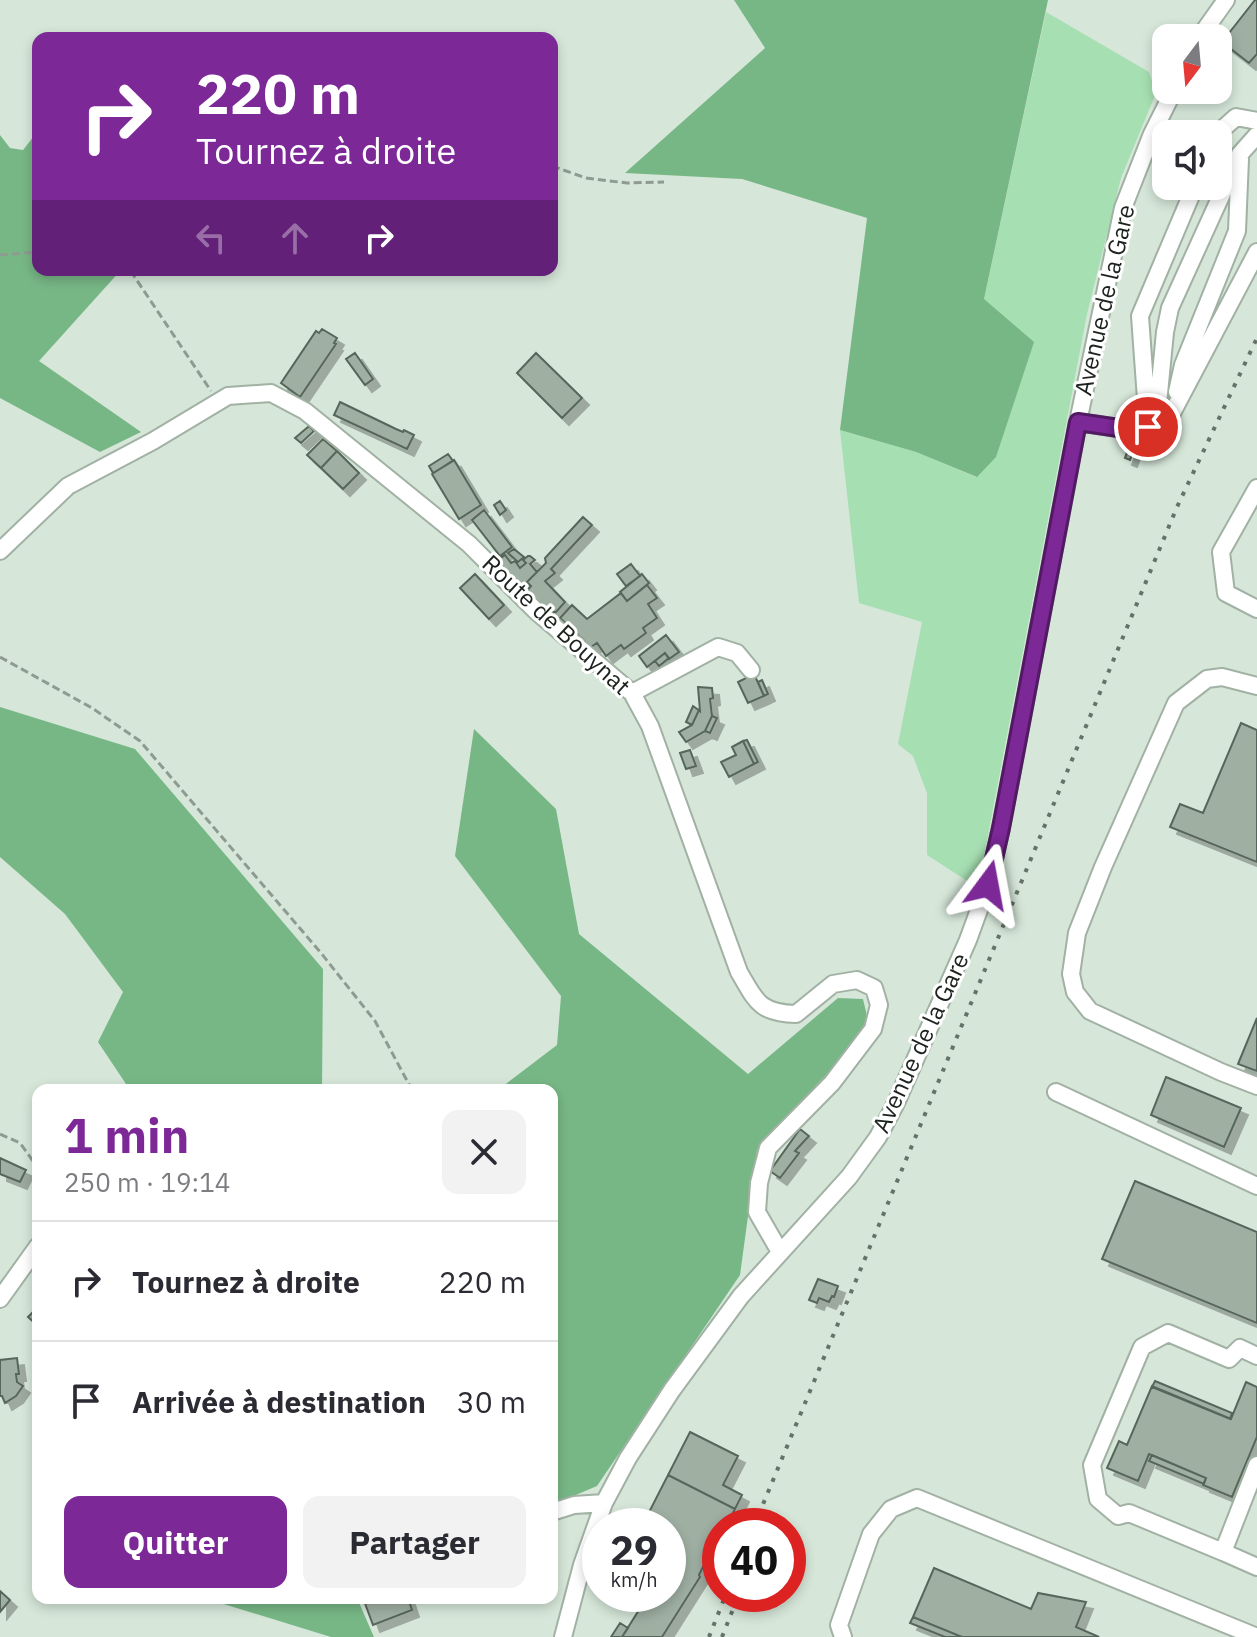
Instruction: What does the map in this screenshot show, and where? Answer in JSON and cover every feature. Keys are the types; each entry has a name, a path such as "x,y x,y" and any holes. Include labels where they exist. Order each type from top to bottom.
{"street":[{"path":"1209,24 1226,0"},
{"name":"Avenue de la Gare","path":"563,1637 582,1565 604,1503 628,1458 672,1390 741,1296 849,1177 878,1137 968,940 988,885 1001,828 1078,422 1123,208 1167,104"},
{"path":"1232,121 1236,117 1257,121"},
{"path":"1165,409 1165,332 1170,308 1240,154 1257,135"},
{"path":"1165,409 1237,231 1240,154"},
{"path":"1148,427 1140,316 1189,200"},
{"path":"1078,422 1139,431 1148,427 1165,409 1257,252"},
{"name":"Route de Bouynat","path":"0,551 68,486 153,441 228,396 271,393 305,411 469,544 537,612 632,693 650,726 739,972 758,1003 778,1014 796,1014 833,984 857,980 874,988 879,1005 873,1029 832,1083 768,1148 759,1183 757,1212 780,1252"},
{"path":"1257,488 1221,552 1226,593 1257,609"},
{"path":"632,693 718,647 737,653 751,670"},
{"path":"1257,686 1222,677 1207,679 1176,703 1077,933 1071,974 1075,992 1090,1011 1257,1086"},
{"path":"1056,1092 1257,1186"},
{"path":"0,1299 32,1254"},
{"path":"1257,1356 1240,1348 1229,1359 1168,1333 1142,1347 1092,1465 1098,1499 1118,1516 1129,1513 1257,1567"},
{"path":"1223,1552 1257,1465"},
{"path":"843,1637 839,1625 871,1534 891,1509 917,1498 1257,1637"},
{"path":"558,1510 574,1505 604,1503"}],"path":[{"path":"558,168 586,178 627,183 664,182"},
{"path":"0,255 32,254"},
{"path":"134,276 217,403"},
{"path":"0,657 92,708 140,741 357,998 375,1021 409,1084"},
{"path":"0,1134 20,1143 32,1160"}],"green space":[{"path":"734,0 1048,0 984,299 1034,342 996,457 977,477 916,452 840,430 867,218 742,179 625,173 765,48"},
{"path":"1046,12 1149,72 1152,103 1121,178 1087,314 978,888 927,855 927,793 913,756 898,744 922,622 859,603 840,430 916,452 976,477 984,299"},
{"path":"0,135 10,148 23,150 32,139 32,276 116,276 39,361 141,432 100,452 0,398"},
{"path":"0,707 135,749 323,969 322,1084 126,1084 98,1042 123,992 65,914 0,857"},
{"path":"474,729 556,809 579,934 748,1074 838,998 863,999 867,1016 859,1039 757,1150 740,1275 597,1486 558,1502 558,1084 506,1084 557,1045 561,996 455,856"},
{"path":"224,1604 360,1604 374,1637 331,1637"}],"building":[{"path":"1257,0 1257,54 1249,63 1232,50 1232,29"},
{"path":"322,329 337,338 336,344 300,397 281,383 316,331 319,333"},
{"path":"355,353 373,379 365,385 346,359"},
{"path":"536,353 582,398 562,418 517,373"},
{"path":"340,402 414,435 407,449 334,415"},
{"path":"309,426 314,431 301,443 295,438"},
{"path":"323,439 337,451 321,468 307,455"},
{"path":"1129,447 1134,449 1130,460 1125,458"},
{"path":"337,451 359,473 343,489 321,468"},
{"path":"448,454 453,461 433,473 429,466"},
{"path":"454,460 481,505 459,519 432,474"},
{"path":"500,501 506,510 500,515 494,505"},
{"path":"484,510 512,547 500,556 472,520"},
{"path":"583,517 592,525 551,569 555,573 545,581 565,602 556,612 549,612 526,592 531,586 527,582"},
{"path":"514,549 524,557 518,562 508,553"},
{"path":"505,555 520,568 528,556 535,560 530,564 537,572 527,582 531,586 526,592 497,561"},
{"path":"631,564 640,576 626,586 617,574"},
{"path":"475,574 504,605 489,619 460,588"},
{"path":"642,574 649,583 627,601 620,592"},
{"path":"647,585 657,598 648,604 657,618 643,628 646,633 624,649 621,645 606,656 597,643 591,647 560,618 572,605 587,619 621,593 627,601"},
{"path":"666,635 679,652 669,659 665,653 647,667 639,656"},
{"path":"665,653 669,658 659,666 655,661"},
{"path":"754,674 764,696 748,703 738,682"},
{"path":"762,680 768,694 764,696 758,682"},
{"path":"698,687 712,688 712,716 705,731 686,742 679,732 692,725 700,711"},
{"path":"693,706 699,710 692,725 686,722"},
{"path":"712,716 717,718 710,733 705,731"},
{"path":"1241,723 1257,730 1257,862 1170,827 1180,804 1203,813"},
{"path":"747,740 758,762 754,764 743,741"},
{"path":"743,741 754,764 729,777 721,762 736,755 732,747"},
{"path":"690,750 696,766 686,769 680,753"},
{"path":"1257,1018 1257,1071 1238,1064"},
{"path":"1166,1077 1241,1108 1224,1147 1151,1115"},
{"path":"800,1129 809,1136 795,1151 799,1153 780,1178 770,1171"},
{"path":"0,1158 26,1170 20,1182 0,1174"},
{"path":"1135,1181 1257,1232 1257,1323 1102,1259"},
{"path":"818,1279 838,1286 829,1302 819,1298 817,1303 809,1300"},
{"path":"17,1358 17,1382 23,1386 16,1396 5,1403 0,1396 0,1360"},
{"path":"1155,1381 1232,1413 1230,1419 1152,1387"},
{"path":"1246,1382 1257,1387 1257,1437 1232,1497 1203,1485 1206,1478 1149,1454 1138,1481 1107,1468 1119,1441 1127,1445 1152,1386 1231,1419"},
{"path":"690,1432 738,1456 723,1485 742,1495 733,1508 668,1475"},
{"path":"1152,1455 1206,1478 1204,1484 1149,1461"},
{"path":"668,1475 733,1508 702,1508 702,1569 686,1599 686,1508 651,1508"},
{"path":"934,1568 1031,1609 1038,1593 1086,1602 1076,1627 1099,1637 962,1637 913,1617"},
{"path":"0,1591 10,1600 0,1612"},
{"path":"365,1604 410,1604 412,1610 373,1625"},
{"path":"638,1612 678,1612 662,1637 622,1637"},
{"path":"913,1617 962,1637 945,1637 910,1623"},
{"path":"620,1623 628,1628 622,1637 611,1637"}],"railway":[{"path":"761,1508 1177,507 1257,338"},
{"path":"709,1637 719,1612"},
{"path":"722,1637 732,1612"}],"route":[{"path":"988,885 1078,422 1139,431 1148,427"}]}
